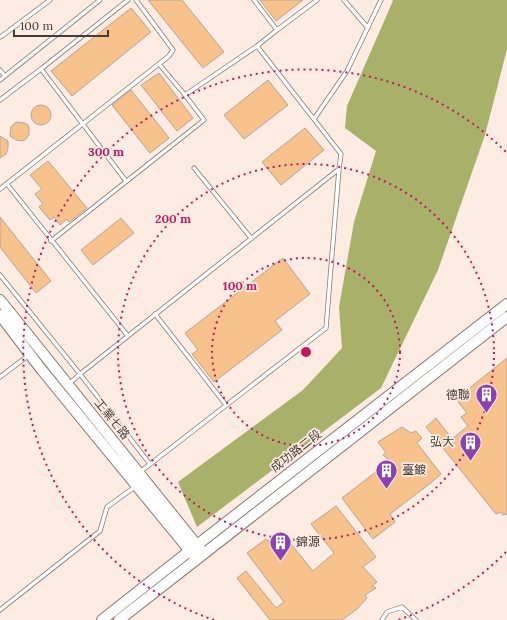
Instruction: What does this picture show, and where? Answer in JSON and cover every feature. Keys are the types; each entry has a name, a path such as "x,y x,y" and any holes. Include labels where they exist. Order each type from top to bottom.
{"street":[{"name":"工業七路","path":"0,300 139,473 200,557"},
{"name":"成功路二段","path":"102,620 507,304"},
{"name":"工業七路","path":"0,315 137,486 193,548"},
{"name":"成功路二段","path":"119,620 507,317"}],"lane":[{"path":"0,37 50,0"},
{"path":"0,80 100,0"},
{"path":"0,100 128,0"},
{"path":"0,189 169,56 173,50 136,0"},
{"path":"254,0 277,30"},
{"path":"185,95 256,46 317,0"},
{"path":"344,0 368,28"},
{"path":"314,119 347,71 381,0"},
{"path":"139,473 326,328 341,154 256,46"},
{"path":"51,241 204,120 159,64"},
{"path":"40,69 126,181"},
{"path":"0,70 5,76"},
{"path":"194,168 251,238"},
{"path":"68,385 155,314 339,169"},
{"path":"6,184 128,336"},
{"path":"0,275 150,464"},
{"path":"155,314 226,405"},
{"path":"0,377 30,354"},
{"path":"0,610 100,531 107,507 137,486"},
{"path":"382,620 388,612 402,607 416,620"}],"green space":[{"path":"393,0 507,0 507,49 485,135 438,270 381,388 197,527 178,482 303,390 342,348 339,307 354,222 376,151 345,128 347,106"}],"building":[{"path":"148,0 182,0 224,52 203,68"},
{"path":"260,0 303,0 276,21"},
{"path":"131,8 151,32 72,96 51,71"},
{"path":"159,73 193,118 177,131 141,85"},
{"path":"268,80 288,105 244,139 224,115"},
{"path":"131,90 169,138 150,153 112,105"},
{"path":"41,105 48,108 51,115 48,122 41,125 34,122 31,115 34,108"},
{"path":"18,122 28,125 29,129 29,135 22,141 16,140 10,136 11,127"},
{"path":"305,128 324,150 281,185 262,162"},
{"path":"0,136 8,141 8,148 6,154 0,158"},
{"path":"48,161 87,208 69,222 67,219 60,225 54,217 50,220 39,207 43,204 35,194 42,189 30,175"},
{"path":"0,217 51,281 36,293 0,247"},
{"path":"121,218 134,233 93,265 81,250"},
{"path":"283,258 310,294 275,321 282,330 214,382 192,354 198,350 185,333"},
{"path":"507,358 507,514 503,515 501,512 496,514 426,427 436,418 452,439 468,426 461,417 467,413 456,399"},
{"name":"臺鍍","path":"402,427 411,433 416,431 422,438 417,443 441,474 390,514 395,522 373,539 342,498 390,461 383,455 386,453 378,442"},
{"name":"錦源","path":"336,506 376,557 363,567 377,582 372,586 376,588 365,595 367,598 357,609 342,620 270,620 237,578 246,571 276,608 284,602 247,553 266,539 269,541 282,533 313,571 334,553 311,524"}],"place":[{"name":"德聯","path":"486,414"},
{"name":"弘大","path":"470,462"},
{"name":"臺鍍","path":"387,490"},
{"name":"錦源","path":"280,562"}]}
